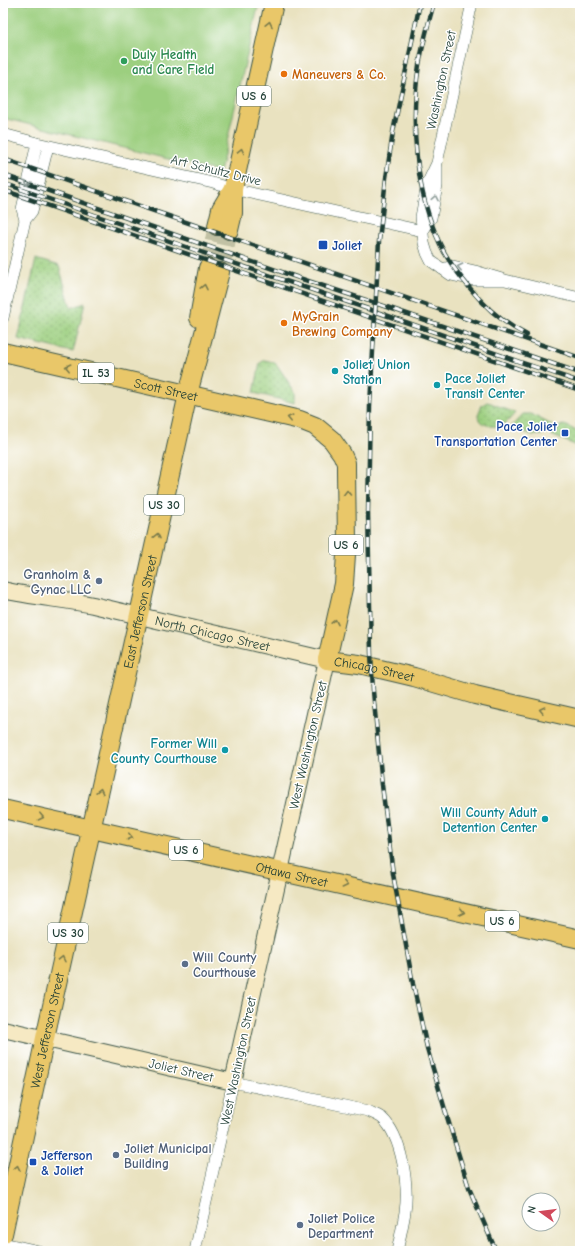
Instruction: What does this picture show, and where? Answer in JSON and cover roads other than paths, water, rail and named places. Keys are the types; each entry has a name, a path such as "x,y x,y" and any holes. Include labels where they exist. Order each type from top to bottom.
{"main road":[{"name":"US 6","path":"223,228 221,210 233,189 274,3"},
{"name":"East Jefferson Street","path":"92,829 214,270"},
{"name":"Scott Street","path":"3,352 300,420 315,426 332,440 346,463 347,540 344,584 327,660"},
{"name":"Chicago Street","path":"327,660 356,675 411,688 475,695 580,719"},
{"name":"Ottawa Street","path":"3,809 580,939"},
{"name":"West Jefferson Street","path":"3,1234 92,829"}],"street":[{"name":"Washington Street","path":"423,231 431,218 437,186 437,163 472,3"},
{"name":"Art Schultz Drive","path":"3,134 42,145 423,231"},
{"path":"3,318 24,220 32,211 42,145"},
{"path":"423,231 424,243 431,261 451,275 473,280 505,280 580,298"},
{"name":"North Chicago Street","path":"3,590 68,600 139,615 327,660"},
{"name":"West Washington Street","path":"196,1251 327,660"},
{"name":"Joliet Street","path":"3,1029 233,1082 368,1111 381,1117 391,1129 396,1141 405,1177 405,1210 397,1251"},
{"path":"3,1243 38,1251"}],"tunnel":[{"path":"208,268 217,226"},
{"path":"220,272 229,230"}],"railway":[{"path":"420,3 393,132 379,241 370,406 368,513 373,691 382,785 393,874 413,984 427,1048 469,1188 496,1251"},
{"path":"434,3 419,65 416,87 415,133 420,179 425,202 440,244 449,261 461,277 495,314 510,326 527,335"},
{"path":"3,159 580,358"},
{"path":"3,175 299,278 580,373"},
{"path":"3,183 580,382"},
{"path":"3,190 580,390"}],"place":[{"name":"Duly Health and Care Field","path":"124,61"},
{"name":"Maneuvers & Co.","path":"284,74"},
{"name":"Joliet","path":"323,245"},
{"name":"MyGrain Brewing Company","path":"284,323"},
{"name":"Joliet Union Station","path":"335,371"},
{"name":"Pace Joliet Transit Center","path":"437,385"},
{"name":"Pace Joliet Transportation Center","path":"565,433"},
{"name":"Granholm & Gynac LLC","path":"99,581"},
{"name":"Former Will County Courthouse","path":"225,750"},
{"name":"Will County Adult Detention Center","path":"545,819"},
{"name":"Will County Courthouse","path":"185,964"},
{"name":"Joliet Municipal Building","path":"116,1155"},
{"name":"Jefferson & Joliet","path":"33,1162"},
{"name":"Joliet Police Department","path":"300,1225"}]}
